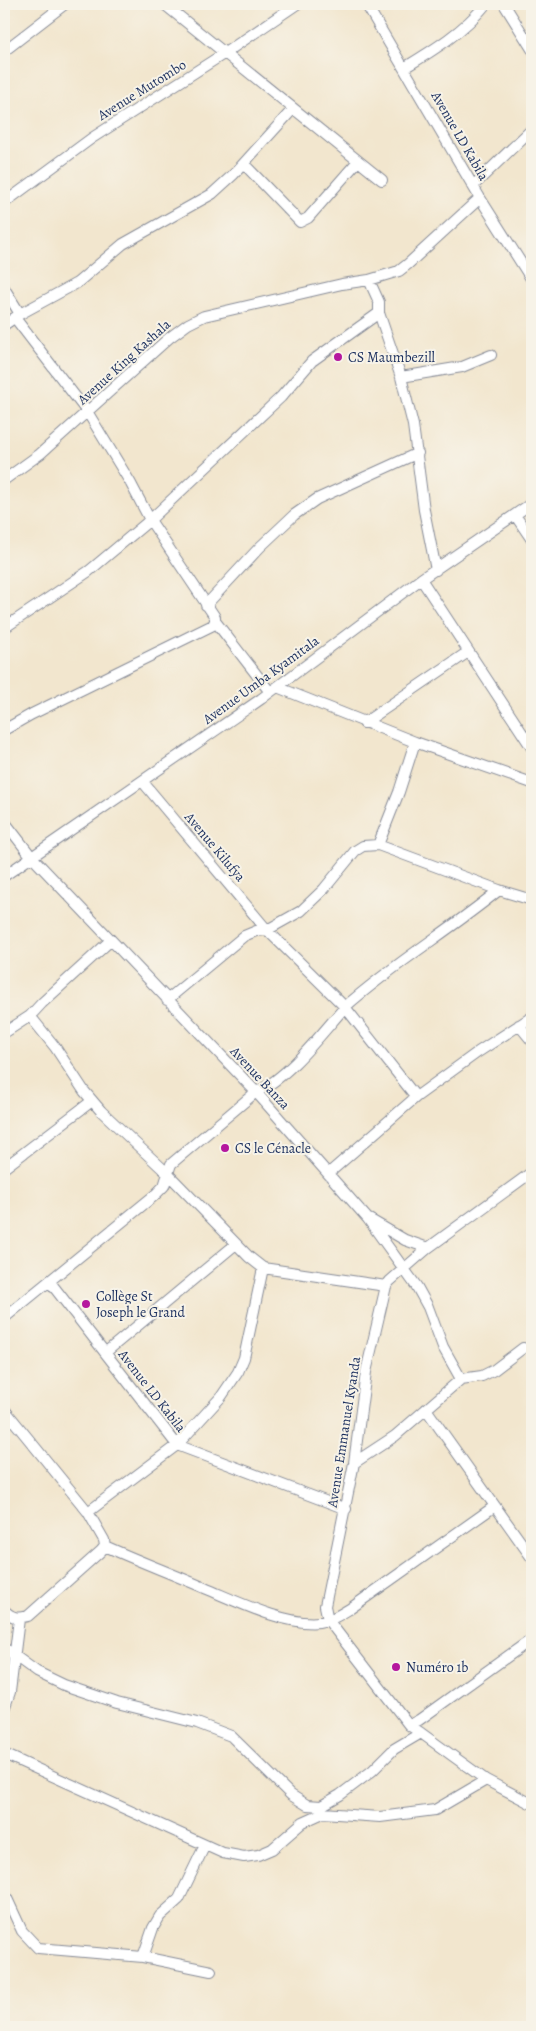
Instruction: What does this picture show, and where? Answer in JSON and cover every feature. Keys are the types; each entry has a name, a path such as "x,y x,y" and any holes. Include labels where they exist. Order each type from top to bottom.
{"street":[{"path":"4,51 66,4"},
{"path":"164,4 382,180"},
{"name":"Avenue Mutombo","path":"4,203 92,138 225,54 297,4"},
{"name":"Avenue LD Kabila","path":"366,4 480,198 532,280"},
{"path":"404,68 430,53 458,31 486,4"},
{"path":"504,4 532,49"},
{"path":"4,325 77,283 123,244 212,194 244,164 293,109"},
{"path":"474,185 532,130"},
{"path":"244,164 300,222 308,218 358,161"},
{"name":"Avenue King Kashala","path":"4,480 40,454 88,413 169,338 188,324 204,316 342,284 369,280 399,270 421,253 480,198"},
{"path":"369,280 379,302 379,312 401,377 413,425 424,510 436,570"},
{"path":"4,288 17,316 88,413 130,482 150,520 216,621 273,690 532,783"},
{"path":"4,628 89,570 150,520 281,397 312,360 379,312"},
{"path":"401,377 462,367 491,356"},
{"path":"206,605 267,541 294,516 317,499 418,453"},
{"name":"Avenue Umba Kyamitala","path":"4,876 273,690 420,579 436,570 532,503"},
{"path":"515,515 532,540"},
{"path":"420,579 532,748"},
{"path":"4,730 32,714 213,625 216,621"},
{"path":"364,723 468,652"},
{"path":"378,845 399,792 415,742"},
{"name":"Avenue Kilufya","path":"142,781 267,930 345,1007 416,1097"},
{"name":"Avenue Banza","path":"4,821 31,856 256,1092 368,1219 417,1287 428,1307 443,1347 460,1380"},
{"path":"167,1000 244,936 256,931 267,930 301,911 324,890 355,851 363,846 378,845 499,890 532,900"},
{"path":"4,1318 156,1195 164,1186 171,1164 256,1092 268,1087 283,1074 345,1007 499,890"},
{"path":"4,1033 30,1016 110,941"},
{"path":"30,1016 55,1047 92,1101 236,1244 263,1268 386,1286 403,1268 428,1248 532,1172"},
{"path":"329,1173 416,1097 478,1052 532,1017"},
{"path":"519,1026 532,1041"},
{"path":"4,1168 92,1101"},
{"path":"368,1219 405,1240 428,1248"},
{"path":"106,1352 236,1244"},
{"path":"88,1512 177,1445 221,1397 238,1372 244,1358 263,1268"},
{"name":"Avenue LD Kabila","path":"50,1282 177,1445 346,1509"},
{"name":"Avenue Emmanuel Kyanda","path":"328,1620 325,1606 346,1509 366,1372 386,1286"},
{"path":"354,1463 395,1436 460,1380 482,1376 494,1370 523,1348"},
{"path":"4,1409 88,1512 102,1536 104,1546"},
{"path":"426,1409 532,1558"},
{"path":"104,1546 277,1616 308,1622 328,1620 351,1608 496,1506"},
{"path":"4,1610 10,1617 19,1619 28,1616 37,1610 104,1546"},
{"path":"4,1709 10,1692 19,1619"},
{"path":"328,1620 409,1725 486,1780 532,1803"},
{"path":"409,1725 419,1720 532,1639"},
{"path":"4,1648 23,1664 64,1685 117,1703 197,1723 231,1736 291,1795 307,1804 322,1809 380,1817 435,1810 486,1780"},
{"path":"4,1754 223,1853 244,1857 258,1855 272,1849 303,1822 372,1771 394,1749 421,1733"},
{"path":"143,1958 153,1928 160,1916 178,1900 205,1845"},
{"path":"4,1892 22,1931 38,1948 143,1958 211,1971"}],"place":[{"name":"CS Maumbezill","path":"338,357"},
{"name":"CS le Cénacle","path":"225,1148"},
{"name":"Collège St Joseph le Grand","path":"86,1304"},
{"name":"Numéro 1b","path":"396,1667"}]}
